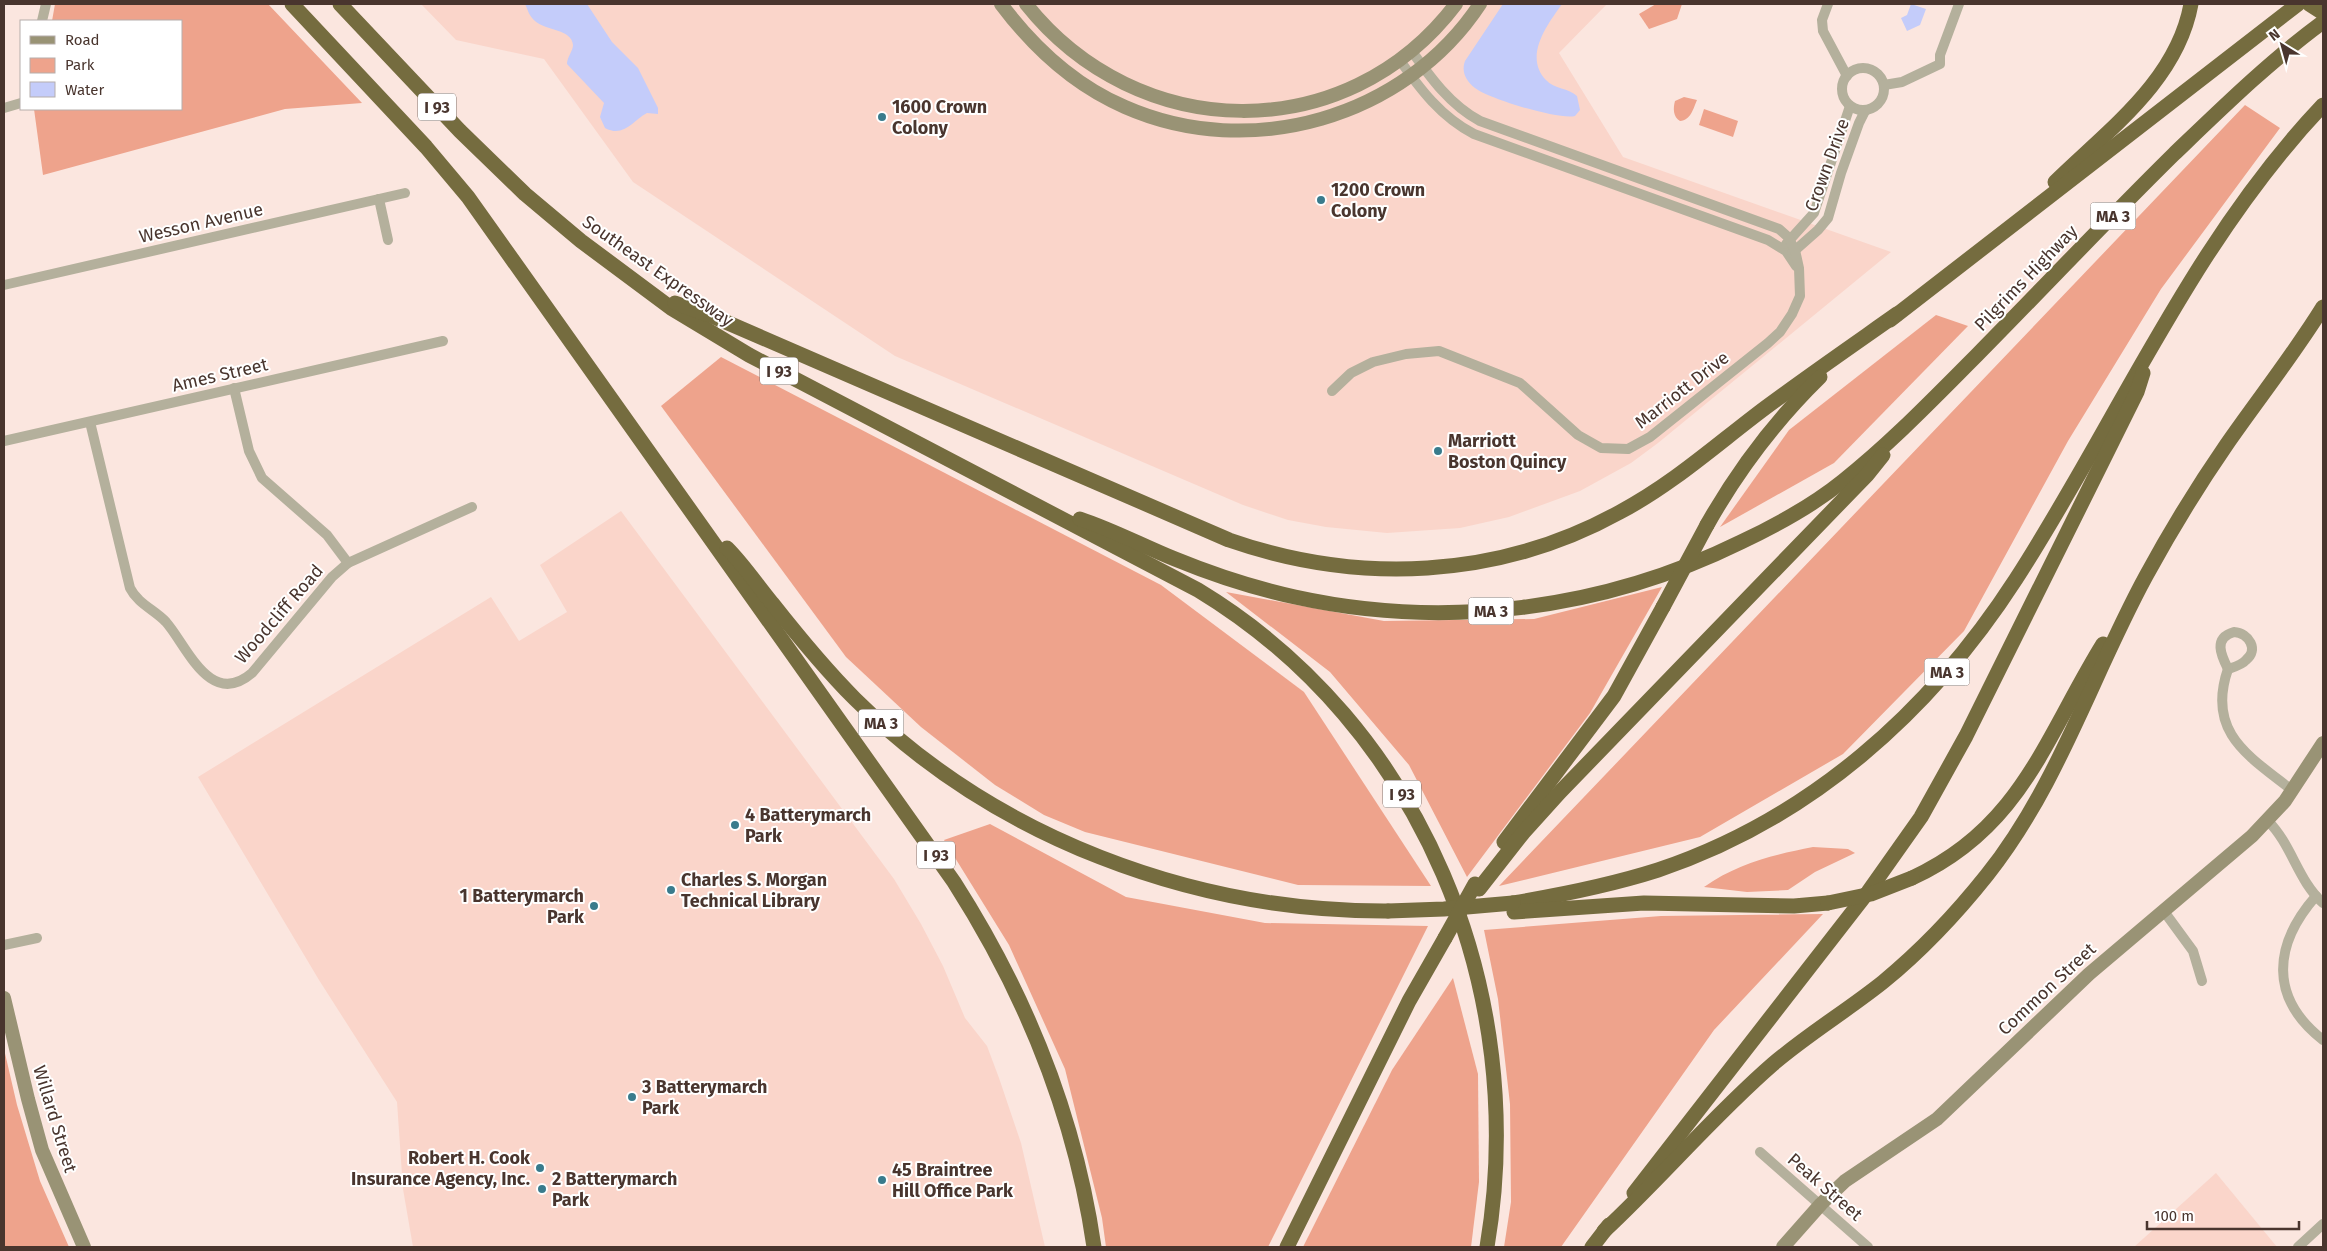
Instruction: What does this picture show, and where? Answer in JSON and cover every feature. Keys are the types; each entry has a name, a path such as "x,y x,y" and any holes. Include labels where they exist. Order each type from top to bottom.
{"highway":[{"name":"I 93","path":"292,4 421,141 460,187 933,851 992,944 1032,1027 1055,1088 1079,1168 1094,1247"},
{"name":"Southeast Expressway","path":"340,4 460,131 518,188 567,230 656,297 749,355 1038,505"},
{"path":"1970,258 2038,197 2139,101 2168,64 2184,32 2190,4"},
{"path":"1287,1247 1408,1001 1445,938 1521,818 1611,701 1663,608 1706,525 1738,473 1786,412 1839,360 2298,4"},
{"path":"2308,4 2323,13"},
{"name":"Pilgrims Highway","path":"1911,420 2200,129 2262,71 2323,22"},
{"name":"MA 3","path":"688,507 737,558 794,631 855,699 923,758 993,806 1043,832 1086,852 1139,871 1184,884 1276,903 1332,909 1388,910 1514,907 1658,870 1711,850 1794,806 1840,774 1884,738 1949,670 2010,588 2156,338 2214,244 2269,168 2323,105"},
{"path":"656,297 712,316 1229,540 1304,562 1344,568 1387,570 1451,567 1499,558 1546,545 1596,525 1661,488 1782,395 1897,314"},
{"path":"1514,907 1644,903 1794,906 1828,903 1871,894 1912,878 1939,864 1966,845 1998,815 2020,789 2039,759 2091,664 2215,462 2323,307"},
{"path":"2269,386 2323,322"},
{"path":"1592,1247 1868,892 1921,817 1966,736 2137,392 2156,338"},
{"name":"MA 3","path":"1038,505 1103,526 1205,571 1294,597 1348,607 1403,612 1460,613 1496,611 1561,602 1624,587 1678,570 1728,549 1795,514 1826,493 1856,470 1911,420"},
{"path":"1477,886 1548,806 1867,475 1911,420"},
{"name":"I 93","path":"1038,505 1174,576 1214,600 1245,622 1288,658 1328,697 1369,746 1400,790 1435,855 1454,899 1472,951 1486,1015 1494,1070 1497,1136 1496,1182 1487,1247"},
{"path":"1604,1232 1649,1189 1746,1088 1786,1053 1898,970 1976,890 2010,844 2044,788 2148,573"}],"street":[{"path":"42,20 46,4"},
{"path":"1001,4 1036,47 1081,82 1124,107 1180,125 1211,130 1244,131 1299,125 1355,108 1382,94 1423,66 1461,30 1480,4"},
{"path":"1026,4 1063,44 1099,71 1140,92 1194,107 1259,110 1305,104 1347,89 1411,50 1456,4"},
{"name":"Crown Drive","path":"1828,4 1822,20 1823,31 1846,76 1842,88 1845,101 1850,106 1866,111 1872,109 1882,99 1884,85"},
{"path":"1846,76 1858,68 1872,70 1878,73 1884,85 1902,82 1940,64 1940,55 1959,4"},
{"path":"1411,50 1449,99 1480,121 1771,225 1782,231 1790,240"},
{"path":"1399,59 1410,76 1439,110 1455,123 1474,134 1762,238 1789,251"},
{"path":"4,108 20,103"},
{"name":"Crown Drive","path":"1789,251 1790,240 1814,214 1850,106"},
{"name":"Crown Drive","path":"1789,251 1818,230 1828,218 1841,173 1859,123 1866,111"},
{"name":"Wesson Avenue","path":"4,285 405,193"},
{"path":"379,199 388,240"},
{"name":"Marriott Drive","path":"1332,391 1351,373 1373,362 1406,354 1440,351 1520,383 1590,444 1606,450 1628,449 1650,437 1780,332 1798,302 1800,275 1789,251"},
{"name":"Ames Street","path":"4,441 443,341"},
{"path":"234,388 249,451 262,478 327,535 348,563"},
{"name":"Woodcliff Road","path":"90,422 130,588 140,602 168,624 197,667 211,678 228,682 240,680 248,676 332,577 348,563 472,507"},
{"path":"2228,669 2221,698 2224,719 2229,732 2247,754 2293,790"},
{"name":"Common Street","path":"1782,1247 1821,1204 1852,1175 1937,1119 2089,974 2268,821 2293,790 2323,743"},
{"path":"2268,821 2284,840 2307,885 2319,899 2301,913 2291,931 2285,950 2284,971 2287,992 2292,1004 2306,1025 2323,1040"},
{"path":"2164,910 2193,951 2202,981"},
{"path":"4,945 37,938"},
{"name":"Willard Street","path":"4,998 40,1142 54,1182 84,1247"},
{"name":"Peak Street","path":"1760,1152 1868,1247"},
{"path":"2298,1247 2322,1226"}],"shaded area":[{"path":"421,4 1607,4 1559,53 1623,157 1891,252 1658,443 1631,463 1580,491 1509,517 1460,528 1387,533 1326,527 1288,520 1243,505 895,356 633,182 544,59 456,40"},
{"path":"621,511 894,879 921,924 943,966 965,1018 987,1046 1021,1143 1045,1247 413,1247 403,1189 397,1102 319,980 198,777 491,597 519,641 567,612 540,565"},
{"path":"2216,1173 2277,1247 2134,1247"}],"green space":[{"path":"55,4 268,4 362,103 285,109 43,175 34,110 182,110 182,20 52,20"},
{"path":"1656,4 1682,4 1677,19 1649,29 1639,14"},
{"path":"1684,97 1697,100 1687,119 1680,121 1675,115 1674,104 1675,101"},
{"path":"2245,105 2280,128 2161,289 2068,441 1964,631 1843,754 1700,837 1499,886"},
{"path":"1704,109 1738,121 1733,137 1699,125"},
{"path":"1936,315 1968,326 1834,463 1720,527 1789,430"},
{"path":"721,357 1161,585 1304,692 1431,886 1298,885 1085,832 1044,815 995,785 921,727 846,657 661,406"},
{"path":"1662,587 1590,713 1467,877 1409,765 1330,672 1226,592 1384,621 1534,619"},
{"path":"990,824 1126,897 1265,923 1428,926 1268,1247 1106,1247 1102,1218 1065,1069 1009,945 944,840"},
{"path":"1813,847 1848,849 1855,853 1815,872 1788,890 1747,892 1704,887 1730,872 1756,861"},
{"path":"1823,914 1714,1030 1561,1247 1504,1247 1511,1202 1510,1104 1498,999 1484,930 1661,916"},
{"path":"1453,978 1478,1074 1479,1182 1471,1247 1303,1247 1392,1070"},
{"path":"4,1049 17,1105 40,1181 69,1247 4,1247"}],"water":[{"path":"525,4 587,4 612,42 638,68 658,108 658,114 647,113 623,130 612,131 605,128 600,117 604,103 567,64 573,47 572,40 563,33 545,27 535,21"},
{"path":"1503,4 1562,4 1540,40 1537,61 1540,71 1549,83 1570,91 1577,96 1580,110 1575,116 1540,112 1494,98 1475,88 1467,79 1464,73 1465,61"},
{"path":"1911,4 1926,9 1920,25 1907,31 1901,18 1907,15"}],"place":[{"name":"1600 Crown Colony","path":"882,117"},
{"name":"1200 Crown Colony","path":"1321,200"},
{"name":"Marriott Boston Quincy","path":"1438,451"},
{"name":"4 Batterymarch Park","path":"735,825"},
{"name":"Charles S. Morgan Technical Library","path":"671,890"},
{"name":"1 Batterymarch Park","path":"594,906"},
{"name":"3 Batterymarch Park","path":"632,1097"},
{"name":"Robert H. Cook Insurance Agency, Inc.","path":"540,1168"},
{"name":"45 Braintree Hill Office Park","path":"882,1180"},
{"name":"2 Batterymarch Park","path":"542,1189"}]}
